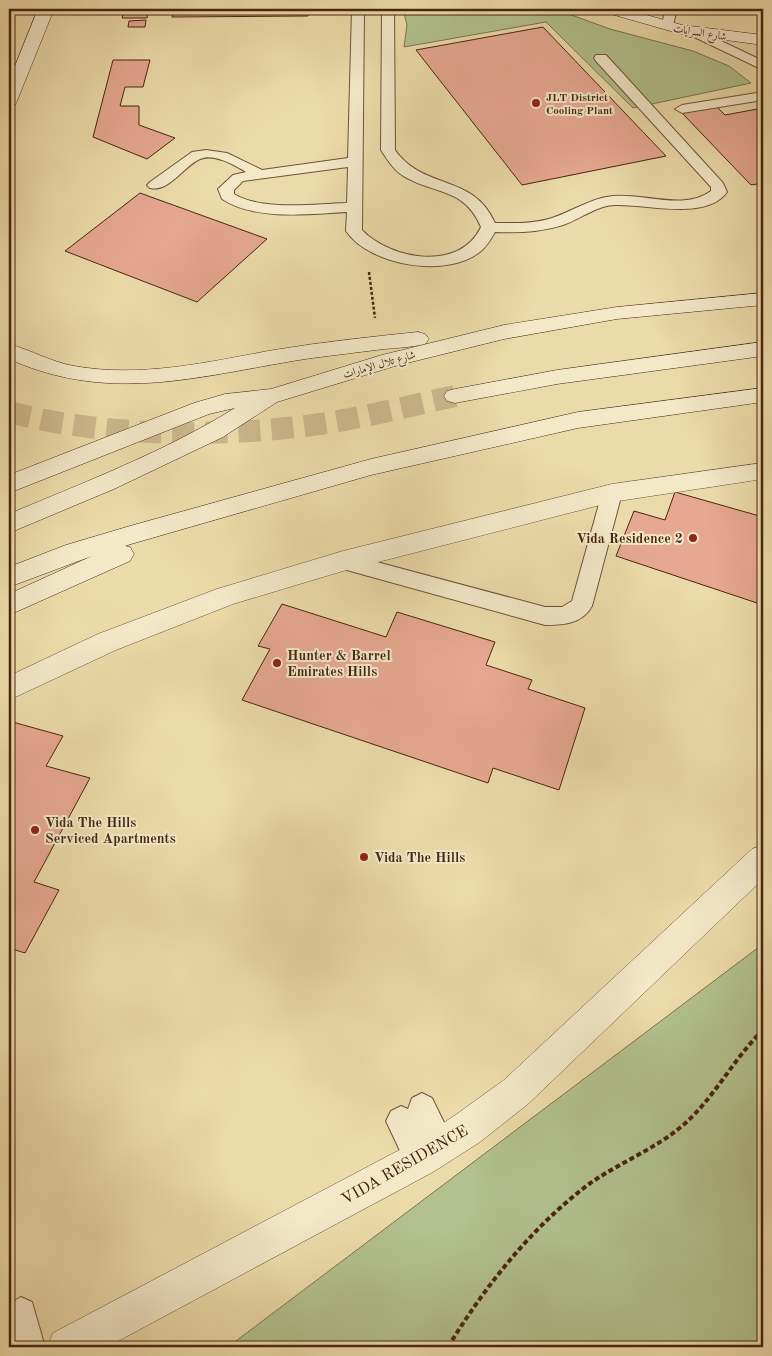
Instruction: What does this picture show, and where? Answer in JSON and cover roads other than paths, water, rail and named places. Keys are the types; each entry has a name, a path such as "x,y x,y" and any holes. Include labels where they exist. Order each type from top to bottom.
{"main road":[{"path":"9,101 46,9"},
{"name":"شارع السرايات","path":"609,9 694,32 763,40"},
{"name":"شارع تلال الإمارات","path":"9,484 202,408 240,399 272,396 390,360 504,332 617,312 763,299"},
{"path":"9,351 27,361 64,370 105,377 149,378 193,373 334,348 504,332"},
{"path":"455,396 556,377 763,350"},
{"path":"9,577 75,552 371,467 568,422 763,395"},
{"path":"9,524 106,483 215,431 272,396"},
{"path":"9,689 107,642 199,607 343,561 612,493 763,471"},
{"path":"9,605 75,574 237,506"},
{"name":"VIDA RESIDENCE","path":"67,1347 430,1153 516,1092 763,859"}],"lane":[{"path":"358,9 354,231 360,241 379,252 404,260 422,261 458,256 473,250 484,239 489,227 479,204 468,196 419,179 403,171 390,155 386,138 388,9"},
{"path":"668,26 671,9"},
{"path":"694,32 763,66"},
{"path":"489,227 541,226 563,219 597,203 616,200 688,203 714,198 718,192 718,186 600,58"},
{"path":"682,109 763,96"},
{"path":"155,185 198,155 206,154 227,157 259,174"},
{"path":"353,207 252,206 232,201 227,196 226,189 230,183 238,178 354,162"},
{"path":"343,561 546,616 566,616 581,606 612,493"},
{"path":"412,1115 430,1153"},
{"path":"21,1313 29,1347"}],"tunnel":[{"path":"9,412 47,421 87,427 128,431 212,433 254,431 333,422 455,396"}],"place":[{"name":"JLT District Cooling Plant","path":"536,103"},
{"name":"Vida Residence 2","path":"693,538"},
{"name":"Hunter & Barrel Emirates Hills","path":"277,663"},
{"name":"Vida The Hills Serviced Apartments","path":"35,830"},
{"name":"Vida The Hills","path":"364,857"}]}
